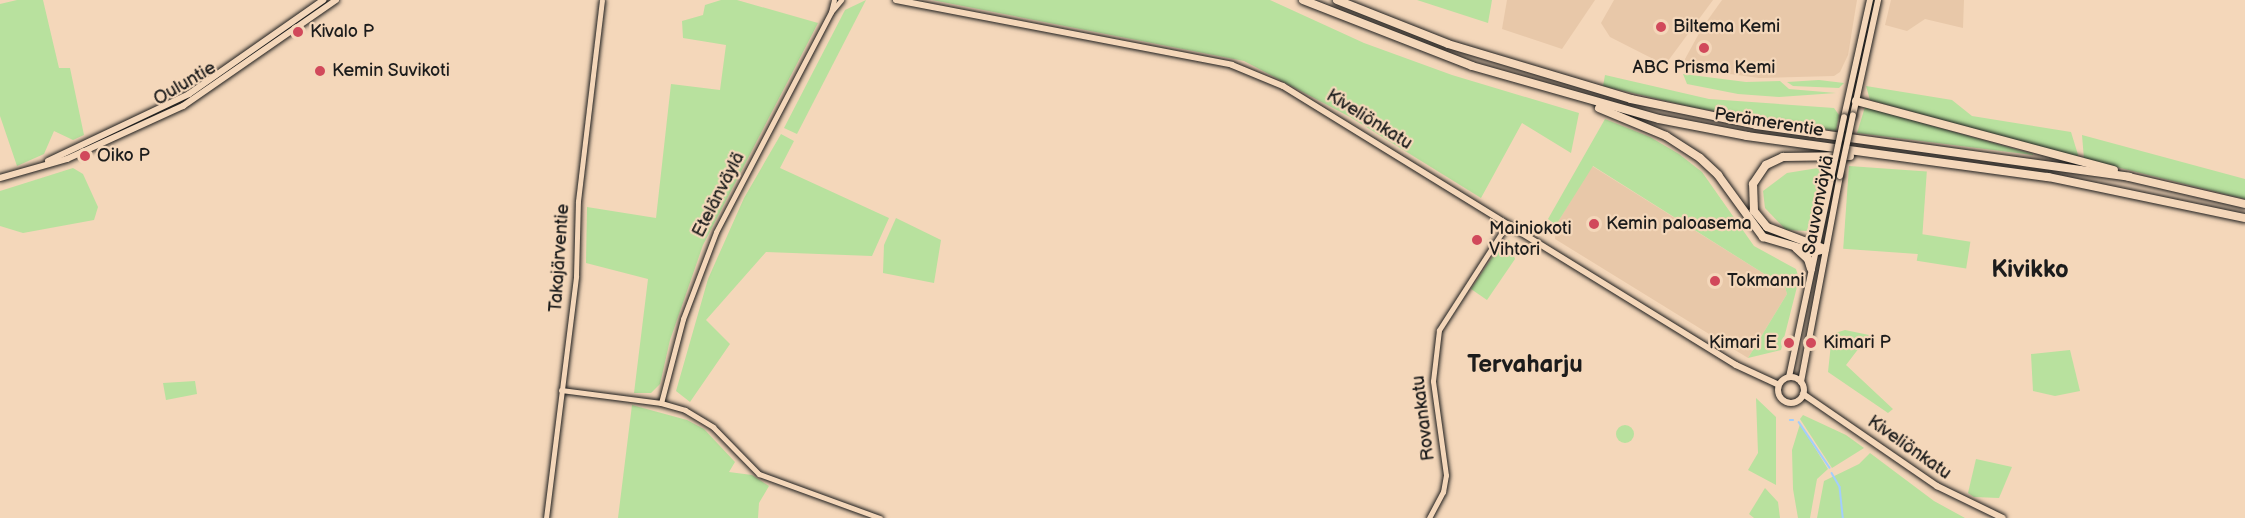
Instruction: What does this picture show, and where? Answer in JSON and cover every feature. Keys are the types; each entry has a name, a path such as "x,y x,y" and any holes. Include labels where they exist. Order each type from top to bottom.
{"highway":[{"name":"Perämerentie","path":"1303,0 1419,48 1584,101 1710,130 2048,177 2245,218"},
{"name":"Perämerentie","path":"1337,0 1535,73 1700,114 2129,177 2245,204"},
{"path":"1584,101 1666,136 1695,154 1718,176 1758,233 1795,248 1814,252 1825,249"},
{"path":"1856,101 2129,177"},
{"path":"1825,249 1816,242 1783,236 1762,222 1751,198 1756,177 1766,165 1783,157 1866,153"},
{"path":"1795,248 1808,259 1811,269"}],"main road":[{"name":"Ouluntie","path":"36,168 189,94 323,0"},
{"name":"Ouluntie","path":"0,178 67,159 183,106 336,0"},
{"name":"Kiveliönkatu","path":"897,0 1232,65 1311,101 1736,364 1779,385"},
{"name":"Sauvonväylä","path":"1790,377 1816,242 1870,0"},
{"name":"Sauvonväylä","path":"1801,381 1825,249 1878,0"},
{"path":"1790,377 1801,381 1803,394 1794,402 1785,401 1780,396 1779,385 1790,377"},
{"name":"Kiveliönkatu","path":"1803,394 1942,490 2003,518"}],"street":[{"name":"Takajärventie","path":"546,518 602,0"},
{"name":"Etelänväylä","path":"831,12 834,0"},
{"name":"Etelänväylä","path":"661,403 683,319 713,240 831,12 841,0"},
{"name":"Rovankatu","path":"1429,518 1442,494 1446,475 1433,381 1439,330 1508,223"},
{"path":"561,390 661,403 705,421 752,468 769,479 880,518"}],"shaded area":[{"path":"1507,0 1595,0 1562,49 1502,29"},
{"name":"Biltema Kemi","path":"1614,0 1713,0 1665,65 1610,37 1601,23"},
{"path":"1722,0 1857,0 1848,55 1840,72 1834,76 1759,78 1686,68 1685,59 1702,28"},
{"path":"1891,0 1964,0 1963,28 1925,19 1907,31 1885,25"},
{"path":"1592,166 1785,287 1787,294 1748,358 1555,239 1556,225"}],"green space":[{"path":"17,0 43,0 59,68 70,68 84,135 73,140 54,131 44,154 17,166 0,116 0,4"},
{"path":"721,0 737,0 818,23 703,245 670,340 660,384 651,393 634,393 648,279 586,263 587,207 656,218 671,84 720,90 726,45 683,38 682,21 703,15 705,5"},
{"path":"866,0 797,134 784,128 845,10"},
{"path":"932,0 1270,0 1364,43 1452,75 1579,113 1571,153 1522,123 1481,198 1350,117 1244,61"},
{"path":"1417,0 1492,0 1488,23"},
{"path":"1683,74 1746,82 1780,81 1789,89 1836,93 1779,97 1738,94 1687,84"},
{"path":"1605,75 1709,99 1834,108 1839,115 1836,131 1692,107 1603,86"},
{"path":"1819,80 1844,83 1839,88 1793,86 1787,82"},
{"path":"1866,86 1952,100 1972,116 2071,132 2079,158 1870,100"},
{"path":"1865,107 2033,154 2033,155 1857,133"},
{"path":"1605,119 1650,137 1679,154 1702,172 1754,246 1796,269 1799,279 1781,350 1748,358 1787,294 1785,287 1593,166 1556,225 1548,219"},
{"path":"781,134 794,141 780,168 889,218 872,256 766,252 706,320 730,344 690,402 676,391 708,279 744,198"},
{"path":"2082,135 2245,179 2245,199 2084,159"},
{"path":"1849,166 1927,171 1921,254 1843,249"},
{"path":"73,168 83,174 98,207 94,220 23,233 0,226 0,191"},
{"path":"1818,168 1821,171 1807,231 1786,230 1765,208 1763,191 1787,173"},
{"path":"896,218 941,240 934,283 883,273 884,245"},
{"path":"1921,234 1970,242 1966,268 1917,261"},
{"path":"1509,240 1515,259 1487,300 1471,289 1503,241"},
{"path":"1845,330 1869,335 1846,365 1893,409 1888,413 1828,372 1832,334"},
{"path":"2070,350 2080,391 2055,396 2033,391 2031,354"},
{"path":"195,381 197,394 166,400 163,383"},
{"path":"1756,398 1776,417 1776,485 1748,470 1758,453"},
{"path":"632,405 687,420 704,429 735,462 729,472 752,475 769,486 759,503 758,518 618,518"},
{"path":"1803,415 1846,435 1864,448 1832,468 1800,419"},
{"path":"1800,424 1828,469 1817,479 1810,518 1798,518 1793,489 1792,450"},
{"path":"1625,425 1631,428 1634,434 1631,440 1625,443 1619,440 1616,434 1619,428"},
{"path":"1870,453 1934,501 1965,518 1817,518 1824,481 1859,464"},
{"path":"1976,459 2012,467 1999,498 1974,497 1968,493"},
{"path":"1765,488 1778,502 1780,518 1754,518 1749,514"}],"waterway":[{"path":"1799,422 1830,468"},
{"path":"1832,473 1840,487 1843,518"}],"place":[{"name":"Biltema Kemi","path":"1661,27"},
{"name":"Kivalo P","path":"298,32"},
{"name":"ABC Prisma Kemi","path":"1704,48"},
{"name":"Kemin Suvikoti","path":"320,71"},
{"name":"Oiko P","path":"85,156"},
{"name":"Kemin paloasema","path":"1594,224"},
{"name":"Mainiokoti Vihtori","path":"1477,240"},
{"name":"Tokmanni","path":"1715,281"},
{"name":"Kimari E","path":"1789,343"},
{"name":"Kimari P","path":"1811,343"}],"district":[{"name":"Kivikko","path":"2030,270"},
{"name":"Tervaharju","path":"1525,365"}]}
